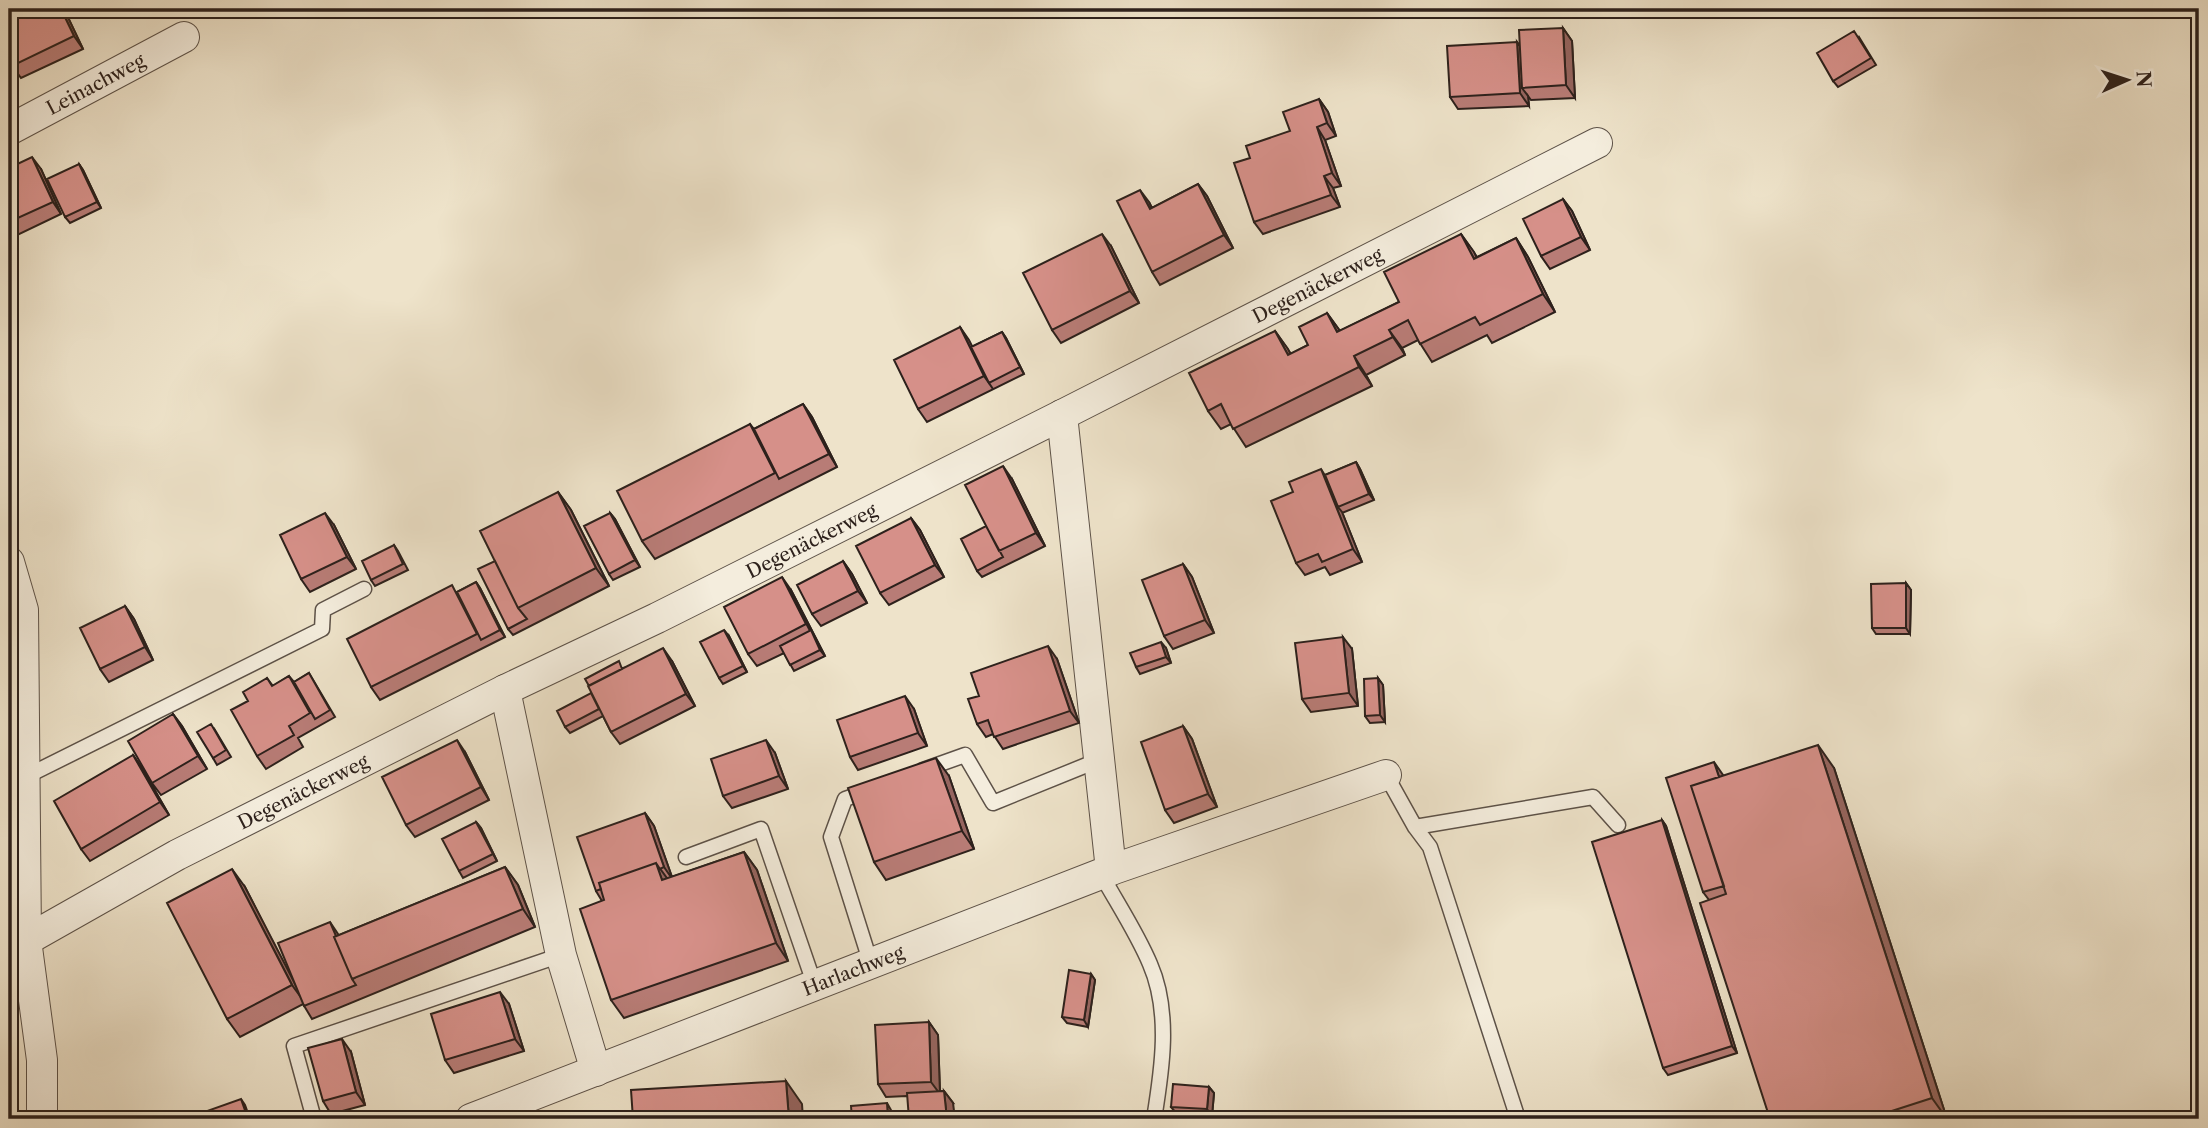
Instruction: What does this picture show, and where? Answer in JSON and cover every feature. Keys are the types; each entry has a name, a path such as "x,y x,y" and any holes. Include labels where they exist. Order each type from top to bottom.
{"street":[{"name":"Leinachweg","path":"9,130 184,37"},
{"name":"Degenäckerweg","path":"17,945 177,855 1062,415 1597,143"},
{"path":"1062,415 1099,760 1106,872"},
{"path":"9,562 23,610 25,777 17,945 42,1060 35,1118"},
{"path":"505,690 561,954 596,1072"},
{"name":"Harlachweg","path":"471,1119 1106,872 1386,775"}],"lane":[{"path":"25,777 322,629 323,610 363,589"},
{"path":"905,777 965,755 993,803 1099,760"},
{"path":"1386,775 1430,848 1518,1119"},
{"path":"871,964 831,837 845,799 881,786"},
{"path":"1415,827 1593,797 1618,825"},
{"path":"686,858 761,829 815,986"},
{"path":"1106,872 1151,966 1162,1009 1162,1073 1154,1119"},
{"path":"314,1119 293,1046 561,954"}],"building":[{"path":"9,9 61,9 74,36 12,66 9,59"},
{"path":"1563,28 1566,85 1522,88 1519,30"},
{"path":"1854,31 1871,58 1833,81 1817,53"},
{"path":"1517,42 1520,93 1450,97 1447,46"},
{"path":"1319,99 1327,123 1317,127 1332,173 1324,176 1331,195 1254,222 1234,163 1250,158 1246,146 1290,131 1283,112"},
{"path":"32,157 53,202 9,222 9,168"},
{"path":"79,164 97,202 65,217 47,179"},
{"path":"1198,184 1224,235 1152,272 1117,201 1140,190 1150,209"},
{"path":"1563,199 1581,237 1541,256 1523,219"},
{"path":"1102,234 1130,291 1052,330 1023,273"},
{"path":"1461,234 1474,259 1516,238 1543,294 1480,325 1475,317 1420,344 1408,320 1389,330 1393,337 1354,356 1359,367 1233,429 1221,404 1208,411 1189,373 1275,331 1288,355 1308,345 1299,327 1327,313 1337,332 1399,302 1384,272"},
{"path":"960,327 984,376 918,409 894,360"},
{"path":"1002,332 1020,367 989,383 971,347"},
{"path":"803,404 829,454 779,479 754,429"},
{"path":"750,424 775,473 642,541 617,491"},
{"path":"1356,462 1369,494 1338,507 1325,475"},
{"path":"1003,466 1036,533 999,551 965,485"},
{"path":"1321,469 1353,549 1322,562 1318,554 1296,563 1271,501 1293,492 1289,482"},
{"path":"558,492 596,568 518,608 480,531"},
{"path":"325,513 347,557 301,579 280,535"},
{"path":"610,513 635,560 609,574 584,526"},
{"path":"911,518 935,565 880,593 856,546"},
{"path":"986,526 1003,557 977,571 961,539"},
{"path":"394,545 403,564 371,580 362,561"},
{"path":"495,561 518,608 527,619 508,629 478,569"},
{"path":"843,561 858,591 812,614 797,585"},
{"path":"1183,564 1205,620 1164,636 1142,580"},
{"path":"782,577 806,624 748,654 724,607"},
{"path":"476,582 500,630 481,640 457,592"},
{"path":"1906,583 1906,628 1872,628 1871,584"},
{"path":"452,585 477,634 371,687 347,639"},
{"path":"125,606 145,647 100,669 80,628"},
{"path":"724,630 743,666 719,678 700,642"},
{"path":"811,630 820,650 790,665 780,646"},
{"path":"1343,637 1349,693 1302,699 1295,643"},
{"path":"1161,642 1166,657 1136,667 1130,653"},
{"path":"1048,646 1070,711 994,737 988,720 977,724 968,699 979,696 971,673"},
{"path":"663,648 686,694 611,732 588,686"},
{"path":"619,661 622,669 589,686 585,679"},
{"path":"309,673 330,710 315,719 294,682"},
{"path":"289,676 310,713 289,726 294,735 257,756 231,710 248,701 243,692 267,678 272,686"},
{"path":"1378,678 1380,715 1365,716 1364,679"},
{"path":"591,693 599,709 565,727 557,711"},
{"path":"905,696 918,733 850,757 837,720"},
{"path":"173,714 198,756 152,783 128,741"},
{"path":"211,724 226,750 213,758 197,732"},
{"path":"1183,726 1208,794 1165,810 1141,742"},
{"path":"457,740 481,787 406,825 382,777"},
{"path":"766,740 779,776 723,796 711,759"},
{"path":"1818,745 1932,1098 1867,1119 1770,1119 1700,903 1726,894 1691,786"},
{"path":"133,755 160,802 81,849 54,801"},
{"path":"936,758 962,831 874,862 848,788"},
{"path":"1714,762 1719,777 1691,786 1724,886 1703,892 1666,778"},
{"path":"645,813 664,867 660,869 656,863 599,883 601,889 596,891 577,837"},
{"path":"1662,820 1732,1046 1663,1068 1592,842"},
{"path":"476,822 493,854 459,871 442,839"},
{"path":"744,852 776,943 611,1000 580,909 604,900 599,883 656,863 662,880"},
{"path":"505,867 523,909 352,979 334,937"},
{"path":"232,869 292,985 227,1019 167,903"},
{"path":"330,922 356,985 304,1006 278,943"},
{"path":"1069,970 1091,974 1084,1020 1062,1017"},
{"path":"500,992 515,1039 445,1060 431,1014"},
{"path":"929,1022 931,1082 878,1084 875,1025"},
{"path":"342,1039 356,1092 323,1101 308,1048"},
{"path":"786,1081 789,1119 633,1119 631,1090"},
{"path":"1173,1084 1209,1087 1207,1109 1171,1107"},
{"path":"944,1091 947,1119 909,1119 907,1093"},
{"path":"241,1099 248,1119 210,1119 207,1111"},
{"path":"887,1103 888,1119 852,1119 851,1106"},
{"path":"182,1112 184,1119 160,1119"}]}
